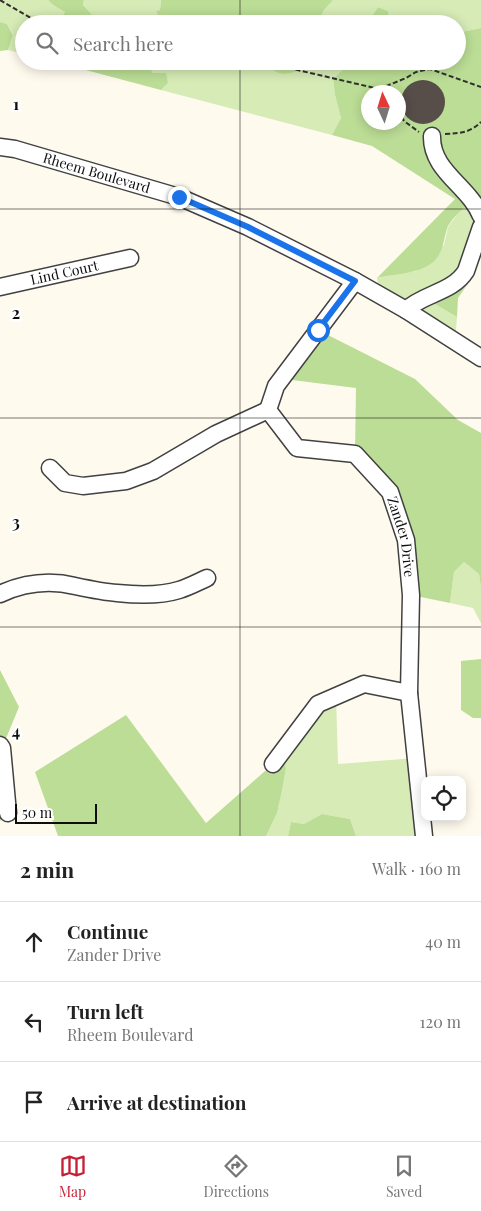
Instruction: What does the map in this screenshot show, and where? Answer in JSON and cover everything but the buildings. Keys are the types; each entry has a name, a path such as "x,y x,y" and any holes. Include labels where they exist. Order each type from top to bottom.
{"street":[{"path":"432,136 432,146 439,162 450,178 462,186 479,210 481,216"},
{"name":"Rheem Boulevard","path":"0,147 16,149 179,197 248,227 355,281 406,310 481,358"},
{"path":"406,310 414,303 455,284 462,277 466,271 481,227"},
{"name":"Lind Court","path":"0,288 130,258"},
{"path":"50,468 65,483 83,486 126,480 153,471 216,434 268,410 276,386 355,281"},
{"name":"Zander Drive","path":"268,410 297,448 355,454 390,492 406,540 407,549 411,595 409,693 424,836"},
{"path":"6,592 34,584 54,583 74,585 98,591 149,594 178,591 207,578"},
{"path":"273,764 318,704 364,684 409,693"},
{"path":"0,745 2,748 8,813"}],"path":[{"path":"0,0 26,15"},
{"path":"298,70 362,85"},
{"path":"389,85 416,72 425,70"},
{"path":"433,70 481,87"}],"green space":[{"path":"0,0 48,0 65,12 63,15 15,15 15,52 8,50 13,34 7,24 0,22"},
{"path":"48,0 84,0 83,5 92,15 63,15 65,12"},
{"path":"84,0 161,0 160,10 156,11 158,15 92,15 83,5"},
{"path":"161,0 333,0 322,15 158,15 156,11 160,10"},
{"path":"333,0 481,0 481,28 466,31 466,15 389,15 388,11 378,7 373,15 322,15"},
{"path":"378,7 388,11 389,15 373,15"},
{"path":"0,22 7,24 13,35 8,50 0,51"},
{"path":"481,28 481,206 475,198 457,214 448,226 440,253 427,266 414,271 377,278 455,199 372,146 332,135 341,118 333,79 342,70 466,70 466,31"},
{"path":"86,70 151,70 153,73 166,73 168,83 161,90"},
{"path":"151,70 342,70 333,79 341,118 332,135 161,90 168,83"},
{"path":"273,70 297,70 287,74"},
{"path":"475,197 481,236 481,252 479,252 473,278 469,282 459,280 435,304 457,317 455,343 380,296 377,278 416,271 444,245 448,227 461,209"},
{"path":"459,280 469,282 458,298 457,317 435,304 431,294"},
{"path":"318,330 415,379 458,420 481,433 481,588 479,574 464,562 454,572 450,603 411,595 390,492 355,454 356,388 292,380 285,373"},
{"path":"464,562 479,574 481,623 473,608 450,603 454,572"},
{"path":"481,659 481,718 473,718 461,710 461,661"},
{"path":"0,670 19,707 2,748 8,813 0,821"},
{"path":"336,696 338,764 416,758 424,836 356,836 350,819 322,814 304,824 291,822 288,836 266,836 277,813 282,791 286,768 281,754"},
{"path":"126,715 206,823 273,764 281,754 286,768 282,791 277,813 266,836 58,836 35,772"},
{"path":"322,814 350,819 356,836 288,836 291,822 304,824"}],"route":[{"path":"179,197 248,227 355,281 318,330"}]}
